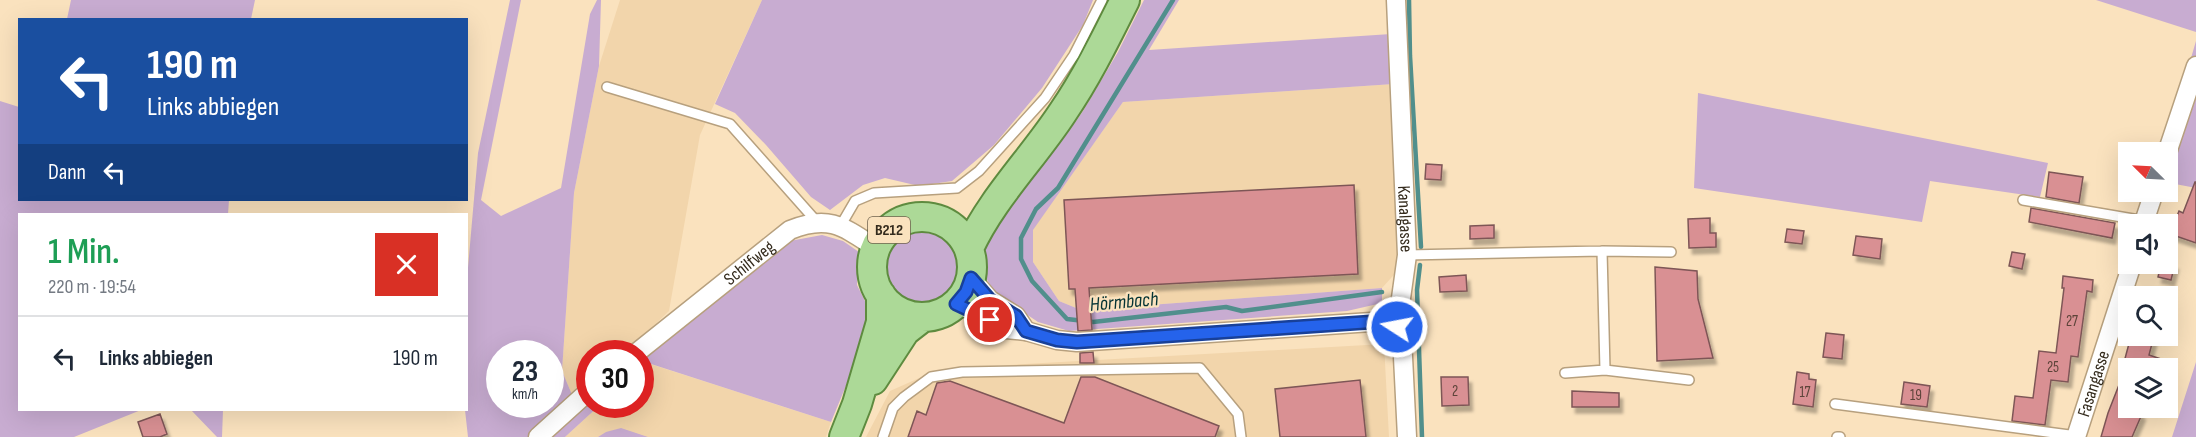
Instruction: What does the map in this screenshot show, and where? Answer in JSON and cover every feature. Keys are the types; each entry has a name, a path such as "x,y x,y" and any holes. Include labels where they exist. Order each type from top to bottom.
{"main road":[{"path":"969,248 976,232 1062,113 1097,56 1125,0"},
{"path":"956,304 966,292 971,278 972,263 969,248 960,233 947,223 957,218 1025,162"},
{"name":"B212","path":"844,437 881,322 881,295 872,272 876,248 885,233 898,223 914,217 931,217 947,223"},
{"path":"881,295 899,311 910,316 923,317"},
{"name":"B212","path":"856,404 905,331 923,317 946,311 956,304"}],"street":[{"name":"Kanalgasse","path":"1396,0 1407,255 1397,327 1402,337 1407,437"},
{"path":"2171,142 2196,66"},
{"name":"Schilfweg","path":"652,340 790,230 817,222 841,225 876,248"},
{"name":"Fasangasse","path":"2076,436 2129,274"},
{"path":"971,278 990,300 1016,316 1026,331"},
{"path":"956,304 1006,329 1077,342 1386,321 1397,327"},
{"path":"538,437 576,403"}],"lane":[{"path":"841,225 855,201 874,193 957,188 979,171 1045,98 1074,55 1102,0"},
{"path":"607,87 730,124 817,222"},
{"path":"2023,200 2118,218"},
{"path":"1602,251 1605,370"},
{"path":"1407,255 1671,252"},
{"path":"883,437 893,408 931,377 962,372 1200,368 1238,414 1241,437"},
{"path":"1565,373 1605,370 1689,380"},
{"path":"1835,404 2076,436"}],"shaded area":[{"path":"71,0 255,0 251,18 67,18"},
{"path":"510,0 521,0 481,200 501,216 561,188 590,14 597,0 601,0 599,66 574,193 564,341 486,340 486,418 551,418 531,437 468,437 465,411 468,411 468,268 478,153"},
{"path":"620,0 762,0 700,135 669,311 639,340 576,340 576,394 573,397 564,376 564,341 574,193 599,66"},
{"path":"762,0 1093,0 1083,25 1042,88 994,145 952,181 919,186 885,178 863,185 830,210 811,197 735,113 715,104"},
{"path":"1144,0 1179,0 1149,50 1391,34 1394,84 1123,102 1033,230 1033,262 1059,301 1081,310 1382,288 1382,303 1347,311 1069,331 1038,322 995,293 986,278 984,246 992,221 1064,138 1083,111 1118,52"},
{"path":"2096,0 2196,0 2196,32"},
{"path":"2196,41 2196,188 2178,185 2178,142 2166,142"},
{"path":"1394,84 1401,267 1382,288 1081,310 1059,301 1033,262 1033,229 1123,102"},
{"path":"1698,93 2048,163 2040,197 1930,181 1922,222 1694,188"},
{"path":"0,101 18,107 18,201 229,201 228,213 18,213 18,411 139,411 74,437 0,437"},
{"path":"922,229 937,232 950,240 958,253 961,268 958,283 950,296 937,304 922,307 907,304 894,296 886,283 883,268 886,253 894,240 907,232"},
{"path":"822,235 843,241 859,252 857,285 870,311 869,330 831,422 654,365 654,345 779,243"},
{"path":"1384,344 1389,437 866,437 890,391 926,375 1009,365"},
{"path":"2196,362 2196,437 2172,437"},
{"path":"654,365 831,422 826,437 565,437 586,418 654,418"},
{"path":"564,376 573,397 564,406"},
{"path":"192,411 223,411 222,437 217,437"},
{"path":"576,414 576,418 586,418 565,437 551,437"},
{"path":"621,428 648,437 598,437"}],"building":[{"path":"1426,164 1442,165 1441,180 1425,179"},
{"path":"2049,172 2083,177 2079,203 2046,197"},
{"path":"2196,182 2196,243 2178,237 2178,214 2179,211 2183,213"},
{"path":"1354,185 1358,274 1089,288 1092,330 1078,331 1075,289 1069,289 1064,200"},
{"path":"2031,208 2115,223 2112,238 2029,222"},
{"path":"1710,218 1710,233 1716,233 1716,247 1689,248 1688,219"},
{"path":"1494,225 1494,238 1470,239 1470,226"},
{"path":"1787,229 1804,231 1802,244 1785,242"},
{"path":"1856,236 1882,239 1880,259 1853,255"},
{"path":"2012,252 2025,254 2022,269 2009,266"},
{"path":"1655,267 1697,271 1698,299 1713,358 1657,361"},
{"path":"2159,274 2172,274 2171,280 2158,277"},
{"path":"1466,275 1467,291 1440,292 1439,277"},
{"path":"2063,276 2093,280 2092,292 2087,291 2078,357 2071,356 2068,382 2051,380 2045,425 2012,421 2015,396 2033,398 2039,351 2056,353 2064,288 2062,288"},
{"path":"1826,333 1844,335 1842,359 1823,357"},
{"path":"2128,346 2151,346 2149,355 2158,358 2125,358"},
{"path":"1093,352 1094,363 1080,363 1080,353"},
{"path":"1797,372 1809,374 1809,379 1816,380 1813,407 1793,404"},
{"path":"1081,377 1095,377 1219,426 1215,437 908,437 917,411 926,415 937,383 950,381 1064,423"},
{"path":"1441,377 1468,377 1469,405 1442,406"},
{"path":"1360,380 1366,437 1280,437 1275,389"},
{"path":"1904,382 1930,386 1927,407 1901,404"},
{"path":"2118,387 2118,418 2140,418 2132,437 2101,437"},
{"path":"1572,391 1619,393 1619,407 1572,407"},
{"path":"160,414 167,434 160,437 143,437 138,422"}],"waterway":[{"name":"Hörmbach","path":"1173,0 1058,188 1036,209 1021,238 1021,259 1032,281 1067,319 1093,322 1226,307 1242,311 1382,292"},
{"name":"Hörmbach","path":"1409,0 1421,247"},
{"name":"Hörmbach","path":"1420,265 1417,290 1422,437"}],"route":[{"path":"990,320 956,304 966,292 971,278 990,300 1016,316 1026,331 1057,340 1077,342 1386,321 1397,327"}]}
